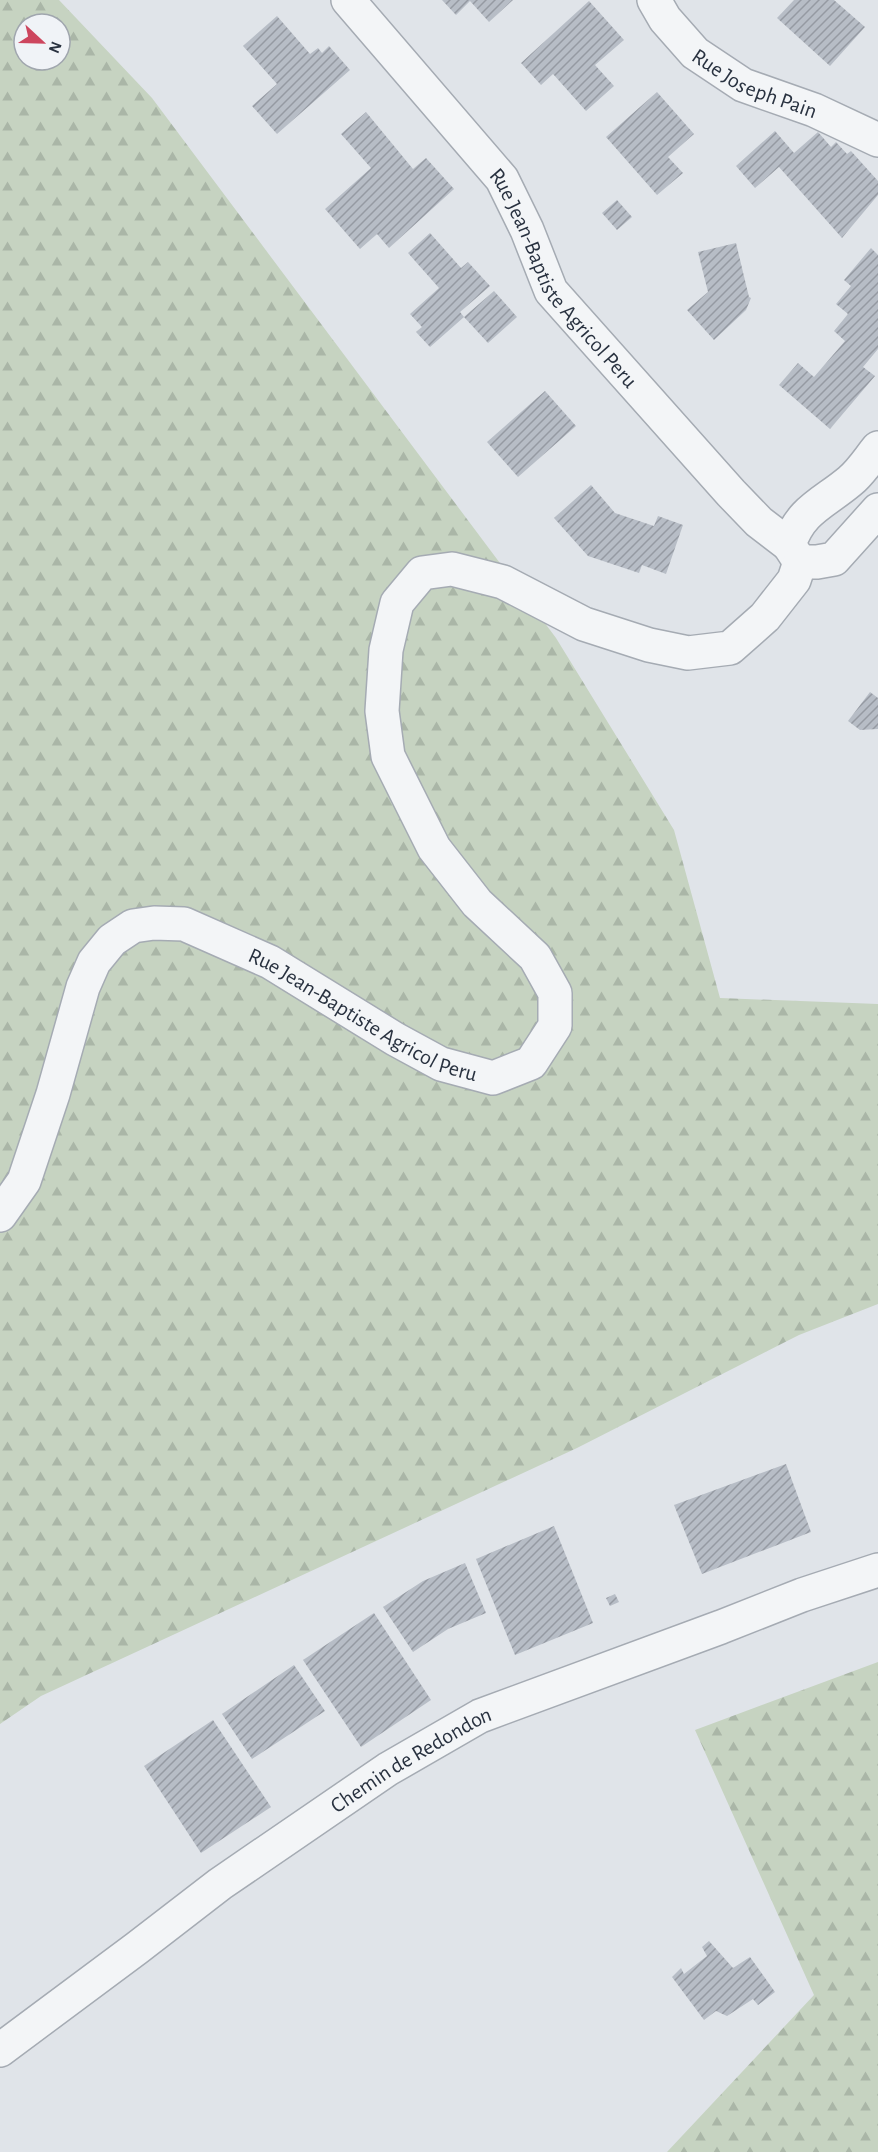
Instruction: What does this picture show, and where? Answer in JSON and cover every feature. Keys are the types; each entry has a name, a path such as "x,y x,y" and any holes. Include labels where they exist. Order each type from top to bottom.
{"street":[{"name":"Rue Jean-Baptiste Agricol Peru","path":"0,1215 24,1181 53,1094 83,987 94,962 112,940 133,927 154,923 184,924 270,962 395,1039 441,1064 494,1078 531,1063 555,1026 555,993 535,957 477,903 434,848 388,756 382,711 386,650 397,603 422,573 452,568 503,582 584,624 649,645 688,654 730,648 765,617 794,579 795,553 730,493 551,291 527,230 502,179 348,0"},
{"name":"Rue Joseph Pain","path":"654,0 665,19 695,53 743,85 814,110 878,140"},
{"path":"878,448 852,480 810,510 794,529 795,553 817,562 834,559 878,510"},
{"name":"Chemin de Redondon","path":"0,2050 220,1884 388,1769 480,1716 721,1627 802,1594 878,1570"}],"green space":[{"path":"0,0 59,0 70,12 12,12 12,72 72,72 72,14 152,98 556,638 674,830 720,998 878,1004 878,1304 799,1335 577,1448 41,1696 0,1724"},
{"path":"878,1662 878,2152 667,2152 814,1995 695,1730"}],"building":[{"path":"442,0 513,0 489,22 470,1 456,15"},
{"path":"794,0 834,0 865,27 830,66 777,18"},
{"path":"589,1 624,40 595,65 614,86 586,111 553,74 541,85 521,63"},
{"path":"277,16 310,54 318,48 322,53 329,46 350,70 277,134 252,106 277,84 243,46"},
{"path":"657,92 694,134 668,157 683,173 657,195 606,137"},
{"path":"366,112 413,169 426,158 454,189 389,248 377,234 360,249 325,209 371,168 341,134"},
{"path":"775,131 794,153 818,132 831,147 836,142 847,154 851,151 878,181 878,195 842,238 779,167 755,188 736,166"},
{"path":"617,200 632,217 617,230 602,213"},
{"path":"430,233 461,268 468,262 490,286 460,312 464,317 430,347 416,332 422,327 410,314 439,288 408,253"},
{"path":"736,243 751,298 746,310 714,340 687,310 708,292 698,252"},
{"path":"871,248 878,255 878,349 863,367 875,376 830,429 779,385 798,363 814,377 845,341 834,331 848,314 836,304 851,286 844,280"},
{"path":"494,291 517,317 488,343 464,317"},
{"path":"545,391 576,426 518,477 487,442"},
{"path":"591,485 615,513 654,526 658,516 683,525 666,574 642,565 639,573 588,556 554,518"},
{"path":"870,692 878,698 878,729 860,730 848,721"},
{"path":"786,1464 811,1532 702,1574 674,1505"},
{"path":"554,1526 593,1623 515,1655 476,1559"},
{"path":"465,1563 486,1613 448,1629 413,1652 383,1607 423,1581"},
{"path":"615,1594 619,1602 610,1606 606,1598"},
{"path":"374,1613 431,1700 361,1747 303,1660"},
{"path":"294,1665 325,1711 252,1759 222,1714"},
{"path":"213,1720 271,1807 201,1853 144,1766"},
{"path":"709,1941 733,1968 750,1957 775,1992 758,2005 753,1999 727,2016 716,2011 704,2020 672,1977 681,1968 684,1974 707,1956 702,1947"}]}
